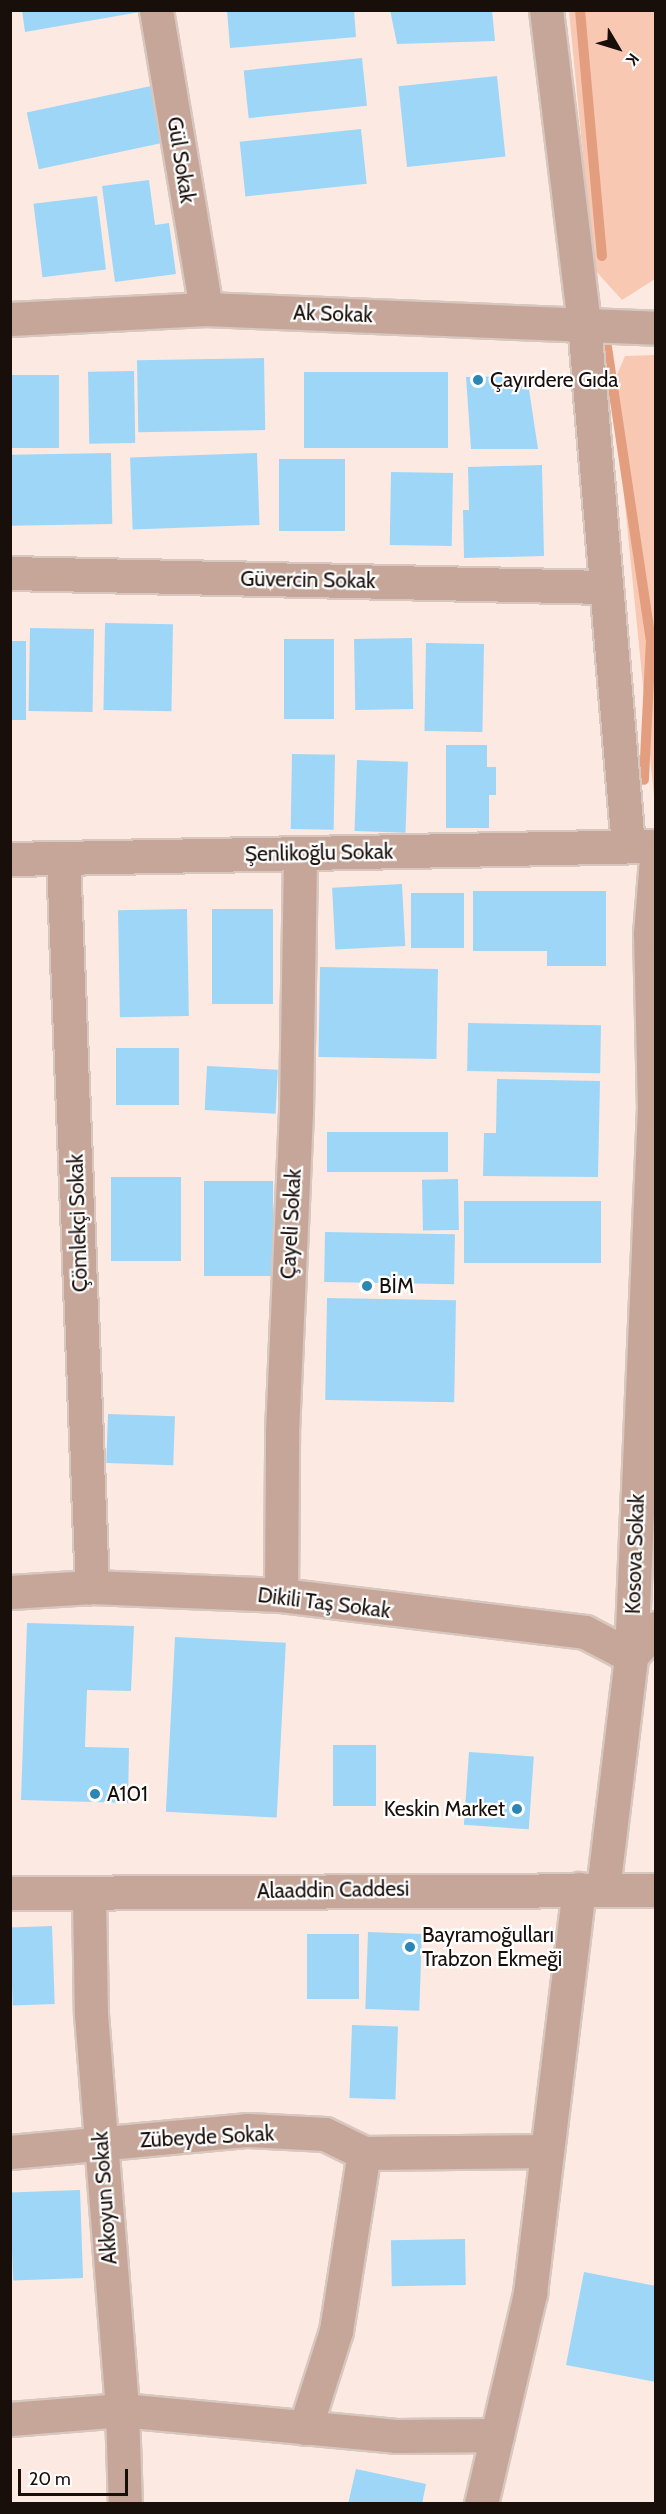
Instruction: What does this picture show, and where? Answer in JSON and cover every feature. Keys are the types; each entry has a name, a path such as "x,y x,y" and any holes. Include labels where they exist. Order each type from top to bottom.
{"street":[{"name":"Gül Sokak","path":"156,10 206,309"},
{"name":"Kosova Sokak","path":"481,2504 530,2293 548,2151 631,1656 652,1196 654,1108 646,850 606,588 584,323 546,10"},
{"name":"Ak Sokak","path":"10,319 206,309 584,323 656,328"},
{"name":"Güvercin Sokak","path":"10,573 606,588"},
{"name":"Şenlikoğlu Sokak","path":"10,859 300,853 646,850"},
{"name":"Çayeli Sokak","path":"280,1595 300,853"},
{"name":"Çömlekçi Sokak","path":"63,859 92,1587"},
{"name":"Dikili Taş Sokak","path":"10,1592 92,1587 280,1595 585,1632 631,1656"},
{"path":"631,1656 656,1628"},
{"name":"Alaaddin Caddesi","path":"10,1893 656,1890"},
{"name":"Akkoyun Sokak","path":"89,1893 91,2014 122,2410 125,2504"},
{"name":"Zübeyde Sokak","path":"10,2152 248,2130 325,2134 364,2153 548,2151"},
{"path":"305,2428 336,2331 364,2153"},
{"path":"10,2419 122,2410 396,2436 497,2435"}],"shaded area":[{"path":"569,11 655,11 655,279 622,300 594,269"},
{"path":"656,355 655,806 613,384 625,356"}],"building":[{"path":"22,10 140,10 140,12 25,32"},
{"path":"227,10 354,10 356,37 230,48"},
{"path":"390,10 492,10 495,41 397,44"},
{"path":"362,58 367,106 249,118 244,70"},
{"path":"497,76 505,157 407,167 399,86"},
{"path":"151,86 163,143 39,169 27,112"},
{"path":"361,129 367,184 245,196 240,142"},
{"path":"149,180 155,225 169,223 176,274 115,282 102,186"},
{"path":"97,196 106,269 42,277 33,204"},
{"path":"264,358 265,430 138,432 137,360"},
{"path":"134,371 135,443 89,444 88,372"},
{"path":"304,372 448,372 448,448 304,448"},
{"path":"10,375 59,375 59,448 10,448"},
{"path":"527,376 538,449 471,449 466,377"},
{"path":"111,453 112,524 11,526 10,455"},
{"path":"257,453 260,525 133,529 130,457"},
{"path":"279,459 345,459 345,531 279,531"},
{"path":"542,465 544,556 464,558 463,510 469,510 468,467"},
{"path":"391,472 453,473 452,546 390,545"},
{"path":"105,623 173,624 171,711 103,710"},
{"path":"30,628 94,629 93,712 29,711"},
{"path":"412,638 413,709 355,710 354,639"},
{"path":"284,639 334,639 334,719 284,719"},
{"path":"10,641 26,641 26,720 10,720"},
{"path":"426,643 484,644 482,732 424,731"},
{"path":"446,745 487,745 487,767 496,767 496,795 489,795 489,828 446,828"},
{"path":"292,754 335,755 334,830 291,829"},
{"path":"357,760 408,762 405,833 355,831"},
{"path":"402,884 405,946 335,950 332,888"},
{"path":"473,891 606,891 606,966 547,966 547,951 473,951"},
{"path":"411,893 464,893 464,948 411,948"},
{"path":"187,909 189,1016 120,1017 118,910"},
{"path":"212,909 273,909 273,1004 212,1004"},
{"path":"320,967 438,969 436,1059 318,1057"},
{"path":"468,1023 601,1025 600,1073 467,1071"},
{"path":"116,1048 179,1048 179,1105 116,1105"},
{"path":"207,1066 278,1070 276,1114 205,1110"},
{"path":"497,1079 600,1081 598,1177 483,1176 484,1133 496,1133"},
{"path":"327,1132 448,1132 448,1172 327,1172"},
{"path":"111,1177 181,1177 181,1261 111,1261"},
{"path":"458,1179 459,1230 423,1231 422,1180"},
{"path":"204,1181 273,1181 273,1276 204,1276"},
{"path":"464,1201 601,1201 601,1263 464,1263"},
{"path":"325,1232 455,1234 454,1284 324,1282"},
{"path":"327,1298 456,1300 454,1402 325,1400"},
{"path":"108,1414 175,1416 173,1465 106,1463"},
{"path":"27,1623 134,1626 131,1691 87,1690 85,1747 129,1748 128,1803 21,1800"},
{"path":"175,1637 286,1643 277,1818 166,1812"},
{"path":"333,1745 376,1745 376,1806 333,1806"},
{"path":"469,1752 534,1757 529,1829 464,1825"},
{"path":"52,1926 55,2004 13,2005 10,1927"},
{"path":"368,1932 422,1934 419,2011 365,2009"},
{"path":"307,1934 359,1934 359,1999 307,1999"},
{"path":"352,2025 398,2027 395,2100 349,2098"},
{"path":"80,2190 83,2278 13,2280 10,2192"},
{"path":"465,2239 466,2285 392,2286 391,2240"},
{"path":"584,2272 656,2286 656,2382 566,2365"},
{"path":"356,2469 426,2484 422,2504 348,2504"}],"waterway":[{"path":"580,10 602,256"},
{"path":"607,347 651,640 644,780"}],"place":[{"name":"Çayırdere Gıda","path":"478,380"},
{"name":"BİM","path":"367,1286"},
{"name":"A101","path":"95,1794"},
{"name":"Keskin Market","path":"517,1809"},
{"name":"Bayramoğulları Trabzon Ekmeği","path":"410,1947"}]}
